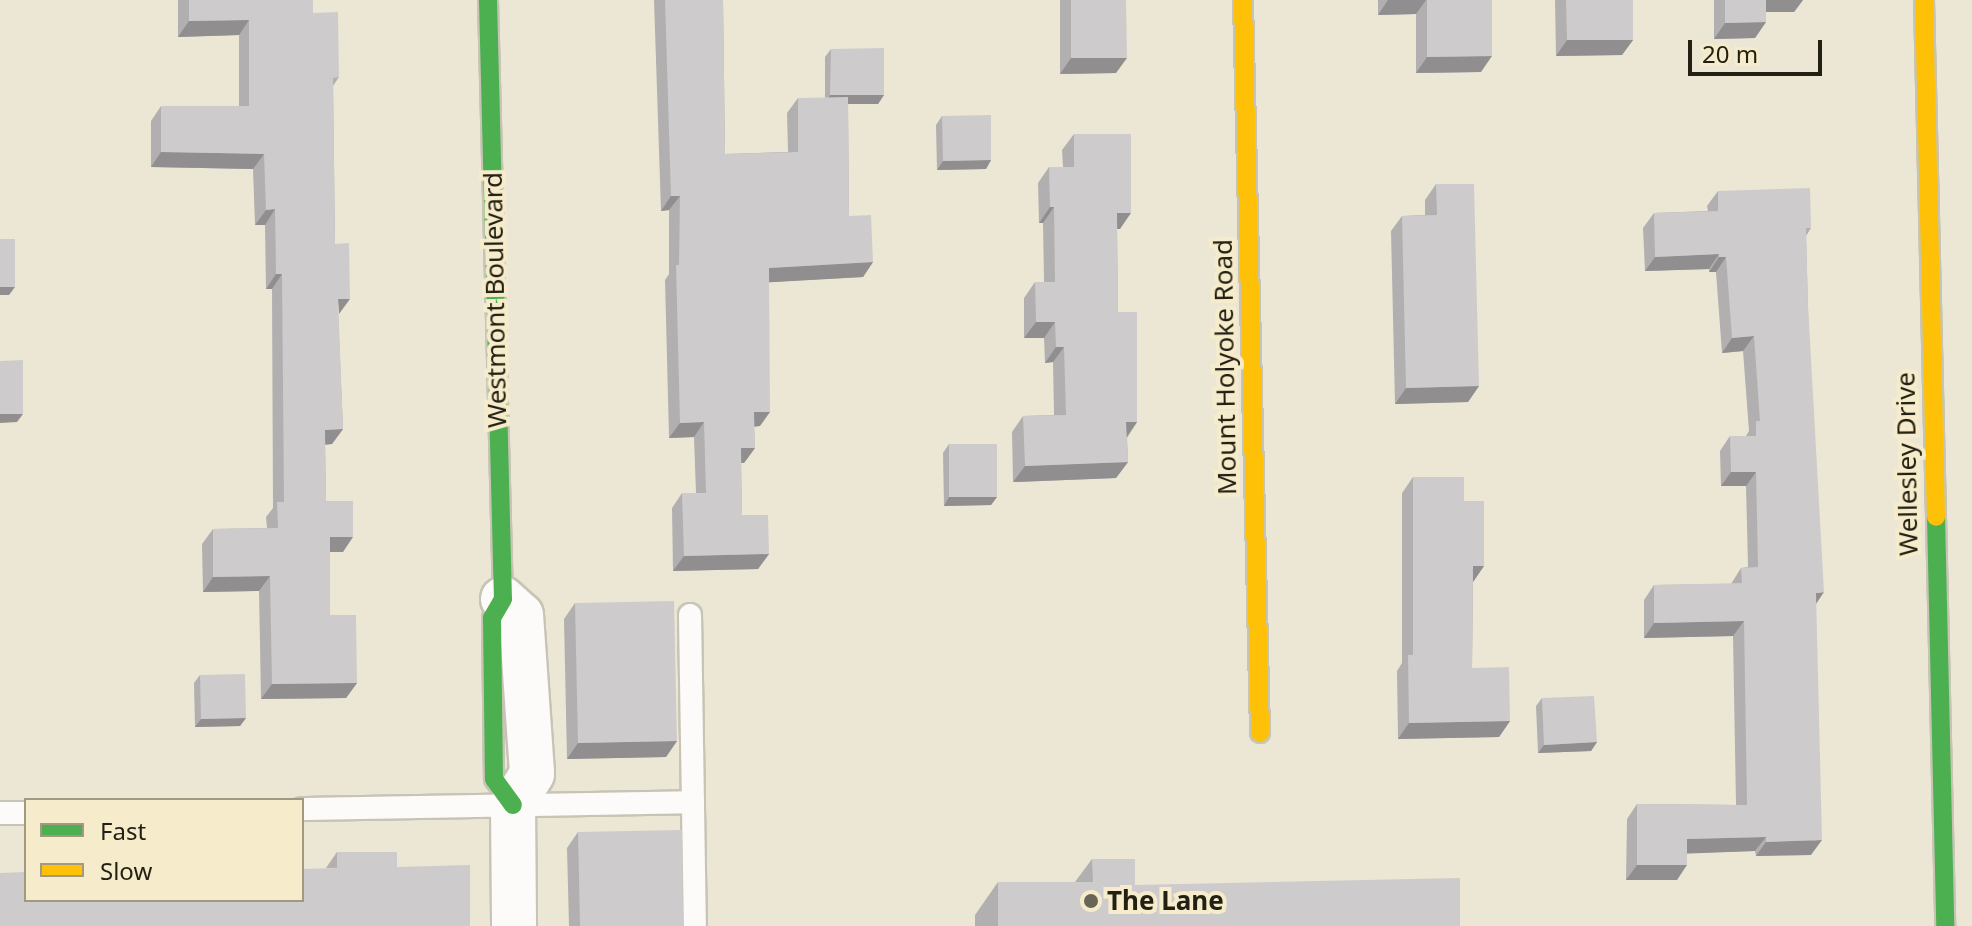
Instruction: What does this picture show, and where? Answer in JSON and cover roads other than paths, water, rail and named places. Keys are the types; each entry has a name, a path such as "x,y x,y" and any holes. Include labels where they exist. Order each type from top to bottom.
{"street":[{"name":"Westmont Boulevard","path":"488,0 503,599 521,615 532,774 513,805 514,926"},
{"name":"Mount Holyoke Road","path":"1243,0 1260,733"},
{"name":"Wellesley Drive","path":"1924,0 1945,926"}],"lane":[{"path":"690,615 695,926"},
{"path":"304,809 693,802"},
{"path":"0,813 24,813"}],"place":[{"name":"The Lane","path":"1091,901"}]}
